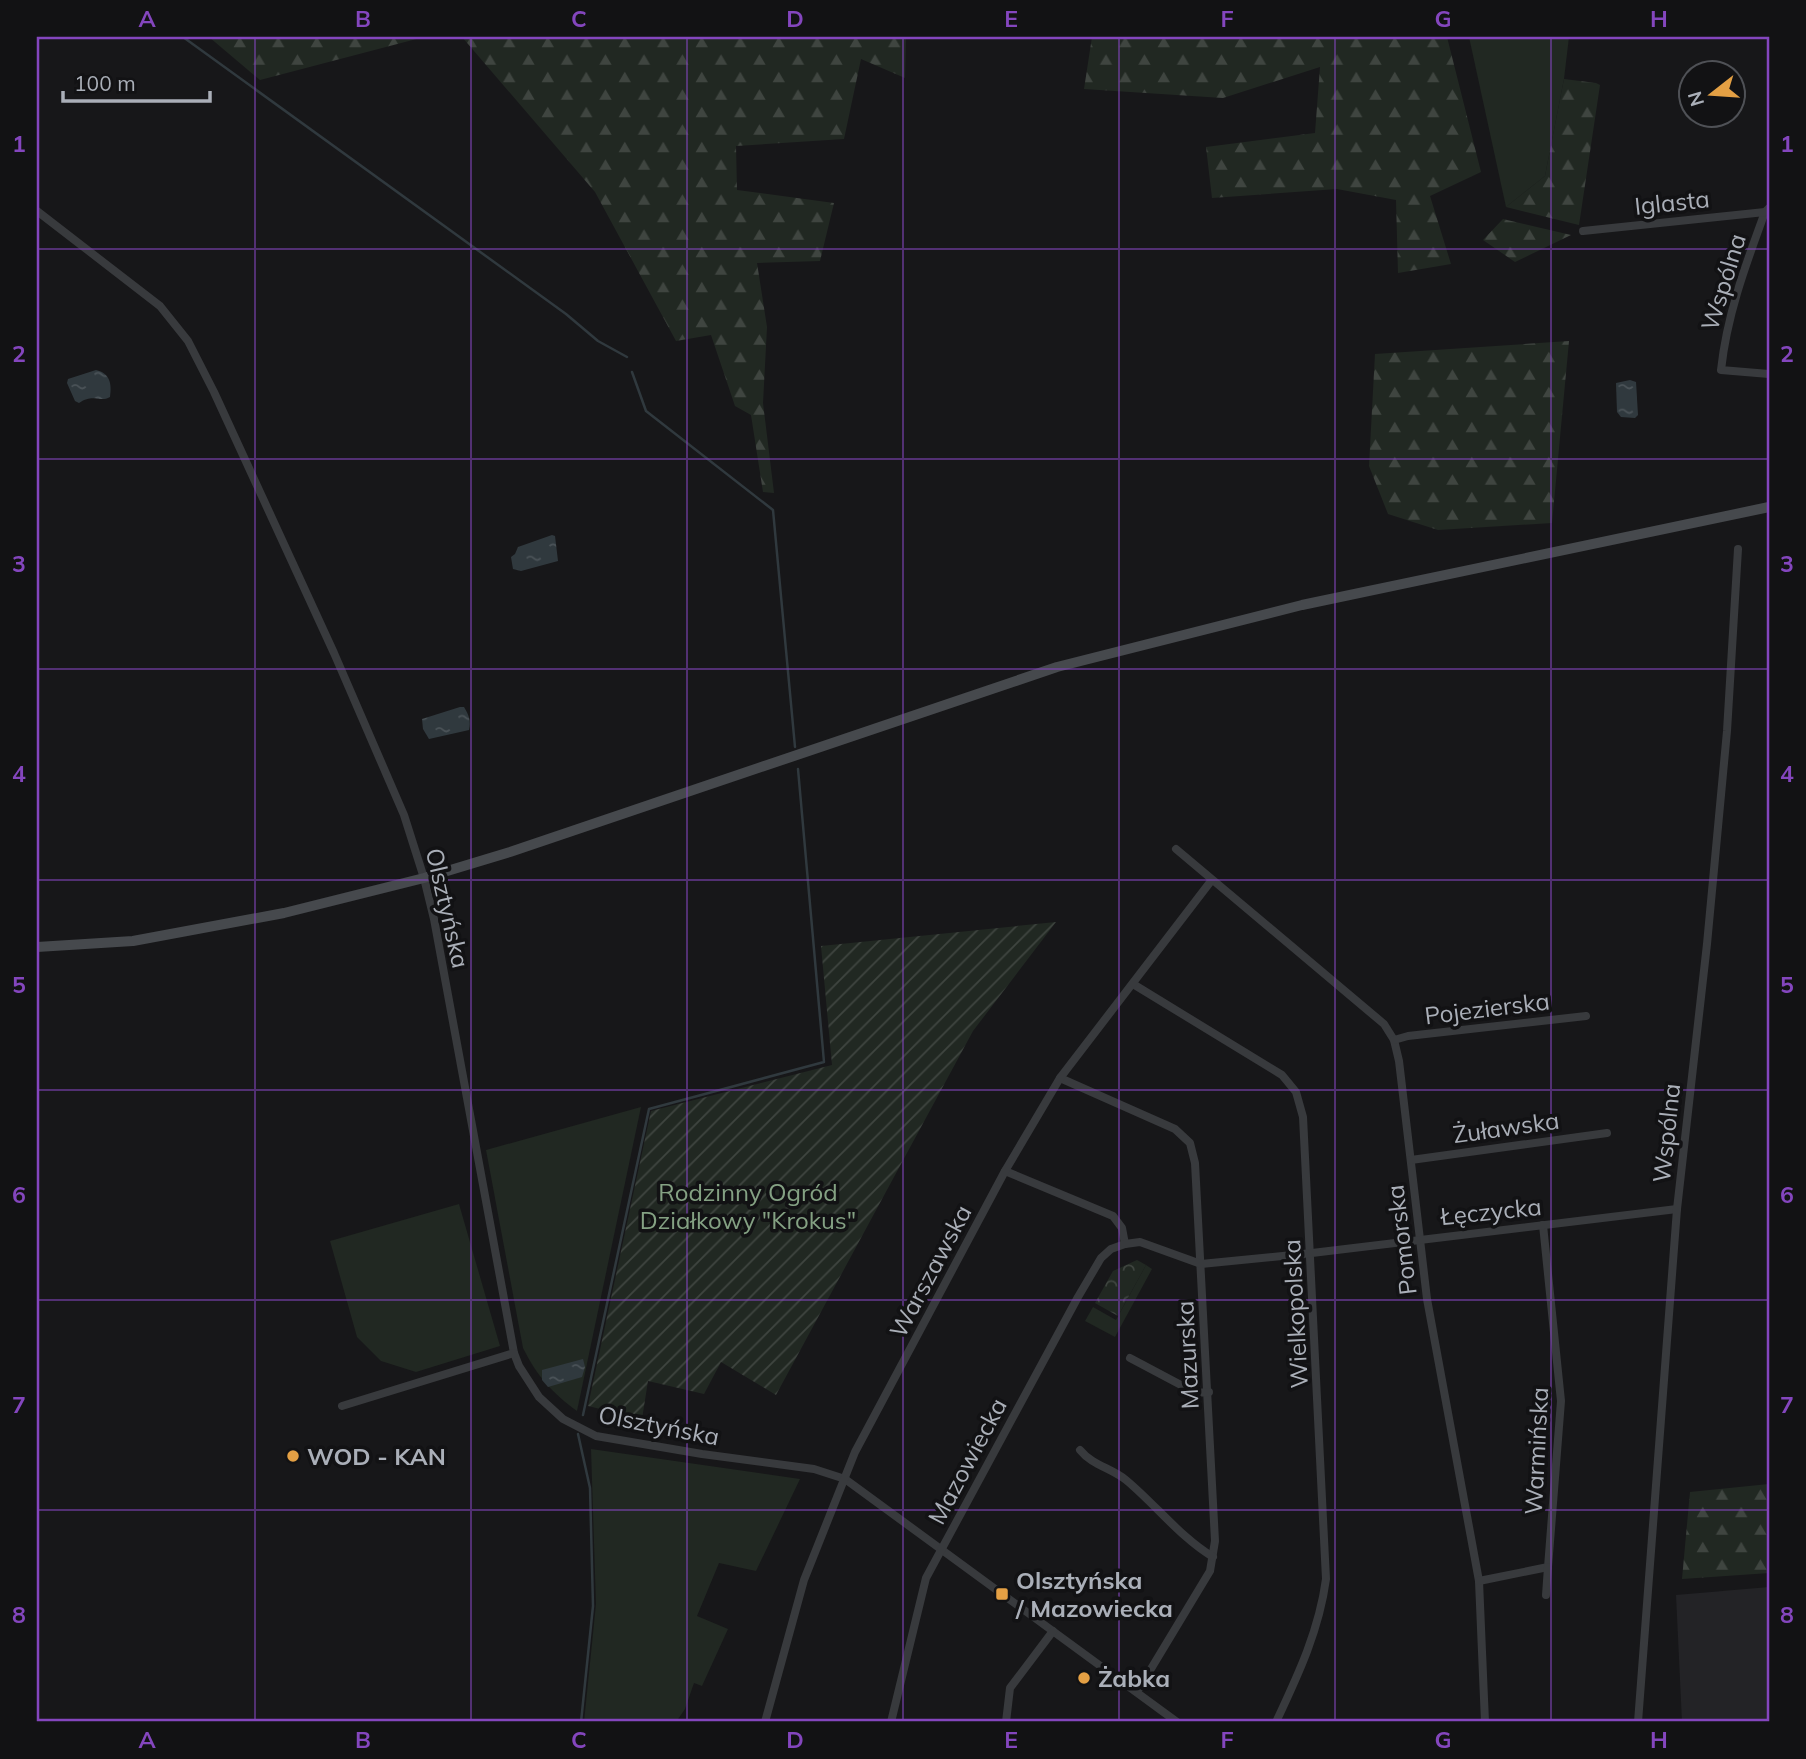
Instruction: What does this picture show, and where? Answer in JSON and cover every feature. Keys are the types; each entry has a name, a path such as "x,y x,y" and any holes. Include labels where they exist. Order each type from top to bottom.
{"main road":[{"path":"37,947 133,941 173,934 284,913 424,878 510,852 1057,667 1302,605 1769,507"}],"street":[{"name":"Iglasta","path":"1583,231 1767,210"},
{"name":"Wspólna","path":"1767,210 1739,284 1725,335 1721,370 1769,374"},
{"name":"Olsztyńska","path":"37,211 160,306 188,341 311,603 404,815 434,919 514,1353 519,1367 538,1397 563,1419 596,1436 814,1469 845,1479 1177,1722"},
{"name":"Wspólna","path":"1638,1722 1677,1209 1727,730 1738,549"},
{"name":"Pomorska","path":"1175,849 1384,1024 1394,1040 1399,1061 1427,1299 1479,1581 1485,1722"},
{"name":"Warszawska","path":"765,1722 804,1580 855,1452 1006,1171 1060,1079 1211,881"},
{"name":"Wielkopolska","path":"1133,984 1282,1075 1296,1092 1303,1117 1312,1254 1326,1579 1322,1606 1309,1651 1276,1722"},
{"name":"Pojezierska","path":"1394,1040 1408,1036 1586,1016"},
{"name":"Mazurska","path":"1060,1079 1175,1129 1190,1143 1195,1163 1215,1541 1210,1572 1137,1692"},
{"name":"Żuławska","path":"1411,1160 1606,1133"},
{"path":"1006,1171 1114,1216 1122,1228 1125,1244"},
{"name":"Łęczycka","path":"1125,1244 1140,1242 1202,1265 1677,1209"},
{"name":"Warmińska","path":"1542,1225 1561,1401 1546,1595"},
{"name":"Mazowiecka","path":"891,1722 925,1579 1101,1258 1111,1249 1125,1244"},
{"path":"342,1406 514,1353"},
{"path":"1130,1358 1196,1393 1209,1392"},
{"path":"1080,1450 1087,1459 1124,1478 1198,1548 1213,1557"},
{"path":"1479,1581 1548,1567"},
{"path":"1006,1722 1010,1688 1052,1631"}],"shaded area":[{"path":"1769,1587 1769,1722 1682,1722 1676,1595"}],"green space":[{"path":"209,37 424,37 260,80"},
{"path":"462,37 906,37 905,78 861,59 844,139 736,146 737,190 834,203 820,261 757,263 767,327 763,403 774,493 763,492 751,415 735,406 711,335 676,341 595,192"},
{"path":"1092,37 1447,37 1481,172 1430,196 1451,264 1398,273 1396,200 1337,189 1212,198 1206,147 1315,133 1320,67 1223,98 1084,89"},
{"path":"1469,37 1569,37 1564,79 1545,176 1506,207"},
{"path":"1564,79 1600,85 1579,225 1506,207 1545,176"},
{"path":"1503,219 1571,235 1515,262 1483,240"},
{"path":"1569,341 1552,523 1438,530 1388,514 1369,466 1375,354"},
{"name":"Rodzinny Ogród Działkowy \"Krokus\"","path":"1056,922 973,1031 776,1395 721,1362 704,1394 648,1381 642,1419 588,1406 651,1111 832,1065 821,946"},
{"path":"641,1107 577,1411 546,1383 523,1348 486,1150"},
{"path":"459,1204 500,1346 416,1372 381,1361 357,1337 330,1241"},
{"path":"1137,1260 1146,1265 1118,1316 1095,1303 1113,1271"},
{"path":"1146,1265 1152,1269 1115,1337 1085,1321 1093,1307 1116,1320"},
{"path":"591,1449 800,1479 756,1571 719,1563 697,1616 728,1629 702,1686 694,1683 685,1709 676,1722 584,1722 596,1604"},
{"path":"1769,1484 1769,1573 1682,1579 1690,1492"}],"water":[{"path":"96,370 109,380 110,397 79,403 75,401 67,383 68,379"},
{"path":"1630,380 1636,382 1638,415 1635,418 1621,417 1617,412 1616,383"},
{"path":"555,536 558,561 521,571 513,569 511,557 518,547"},
{"path":"464,707 468,715 469,730 429,739 423,729 422,719"},
{"path":"583,1359 585,1367 582,1377 548,1387 542,1380 542,1370"}],"waterway":[{"path":"183,37 566,314 598,341 627,357"},
{"path":"632,372 646,411 773,510 795,747"},
{"path":"583,1415 649,1109 824,1062 798,769"},
{"path":"578,1434 590,1488 593,1606 581,1722"}],"place":[{"name":"WOD - KAN","path":"293,1456"},
{"name":"Olsztyńska / Mazowiecka","path":"1002,1594"},
{"name":"Żabka","path":"1084,1678"}]}
